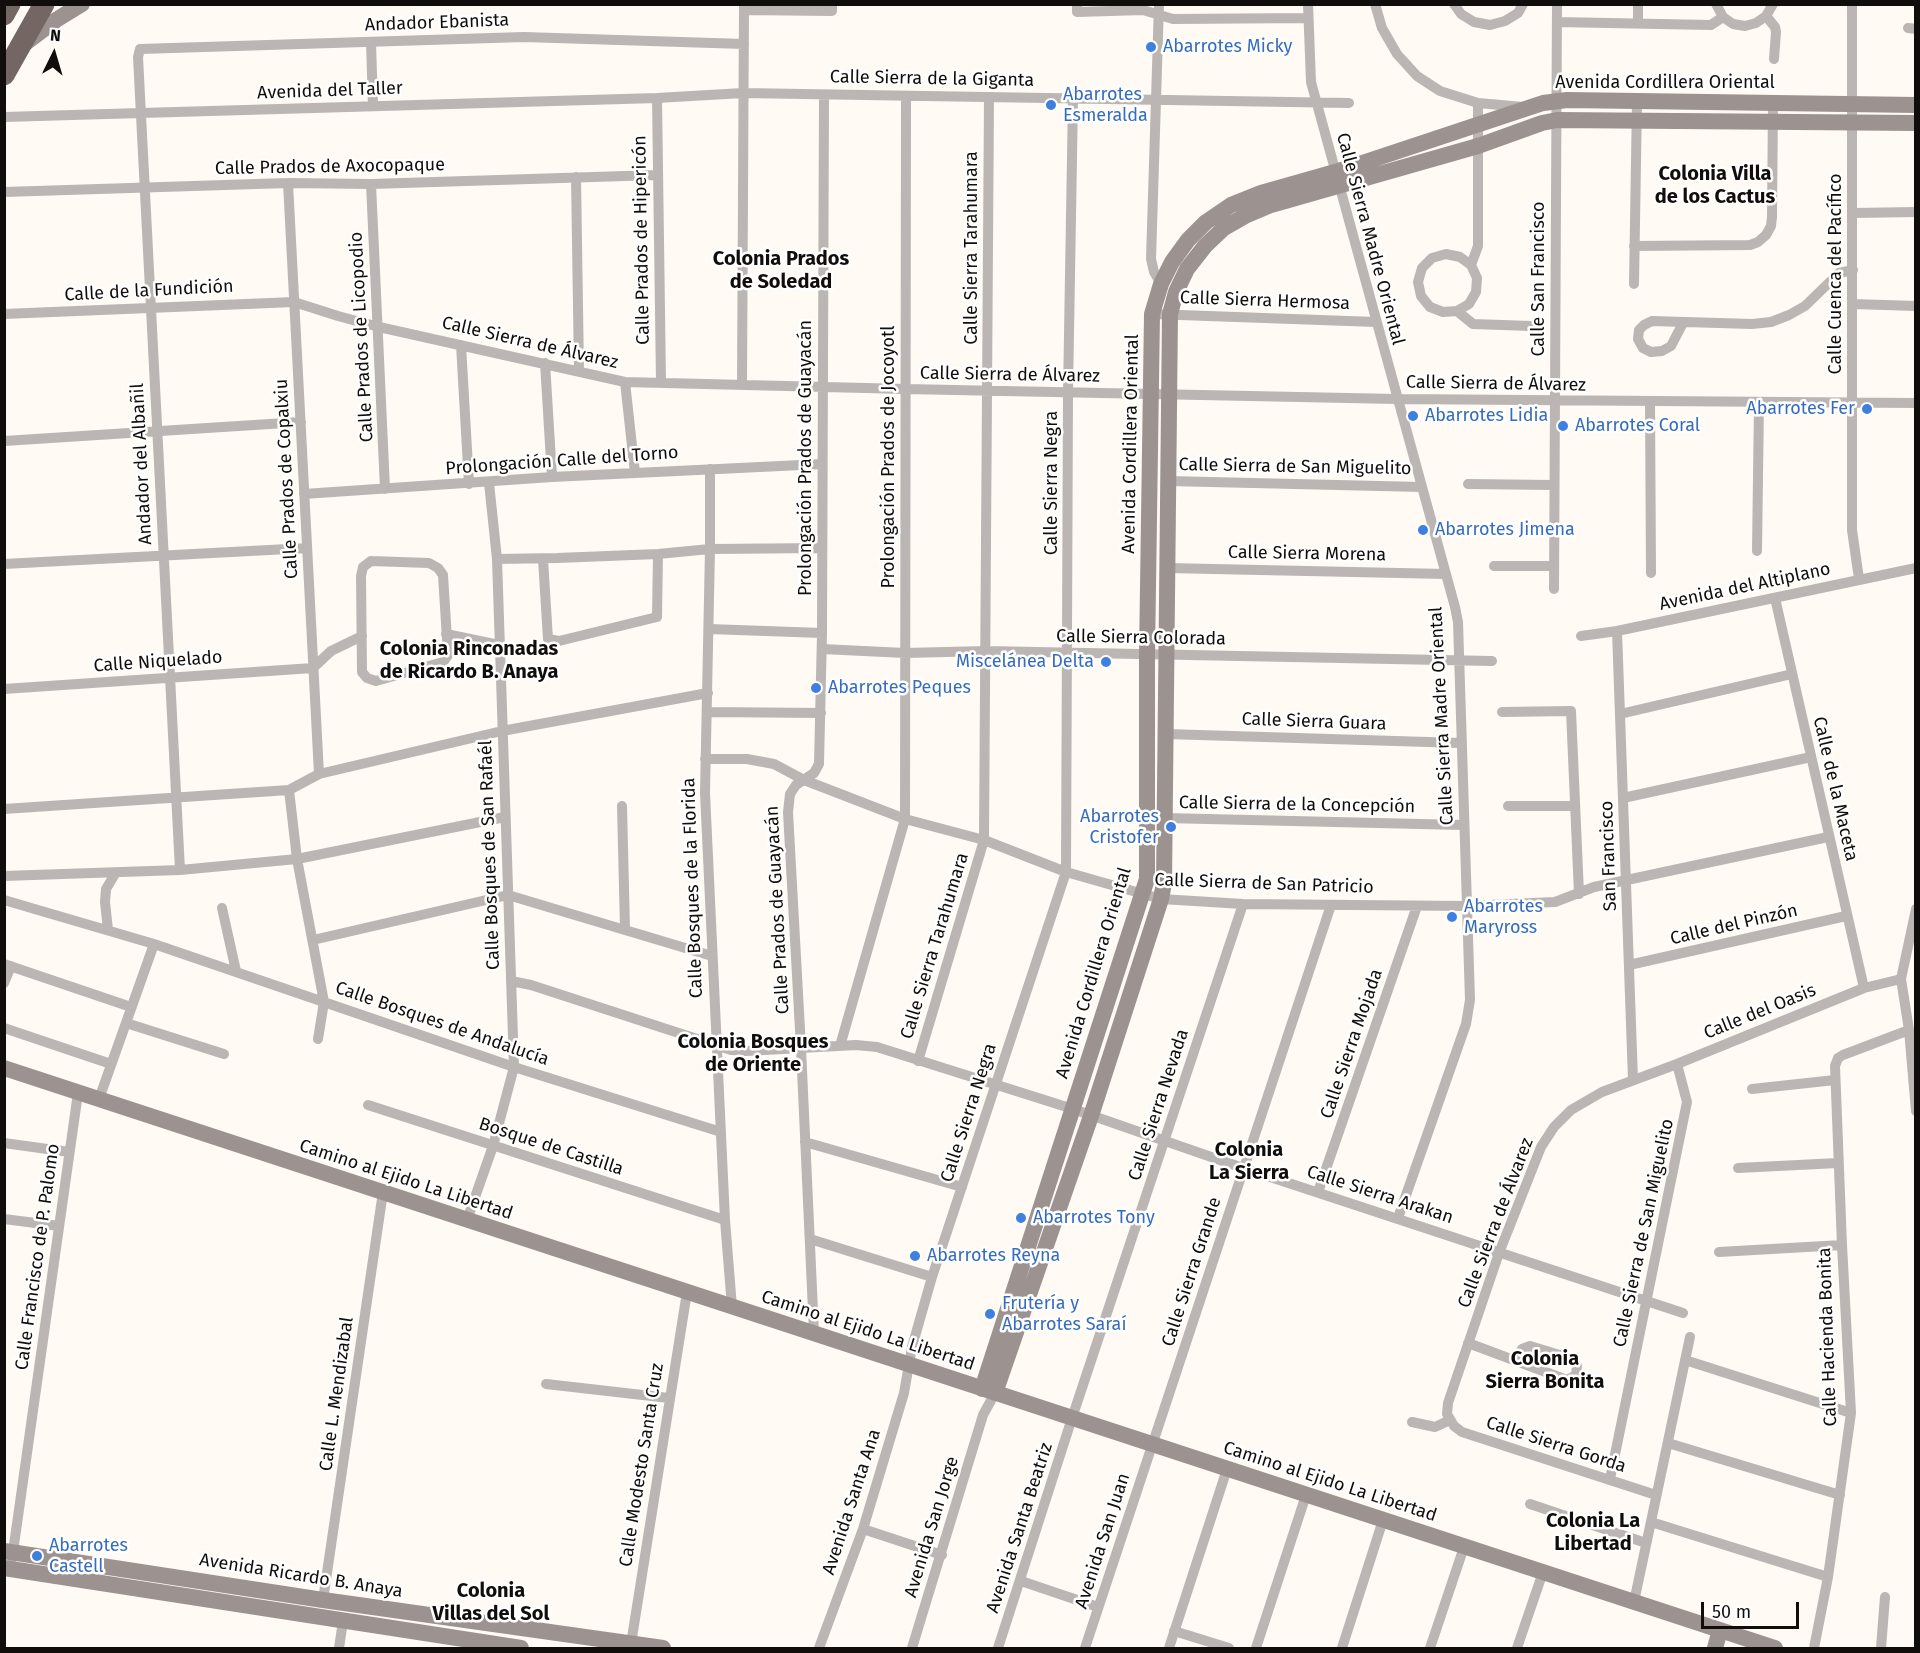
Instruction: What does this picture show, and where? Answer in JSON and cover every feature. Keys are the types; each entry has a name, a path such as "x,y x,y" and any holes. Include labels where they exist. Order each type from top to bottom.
{"highway":[{"path":"4,15 10,4"},
{"path":"4,75 44,6"}],"street":[{"path":"18,48 82,4"},
{"path":"1077,4 1077,12 1158,9 1173,19 1308,18"},
{"name":"Calle Sierra Madre Oriental","path":"1308,4 1309,63 1315,101 1458,622 1465,906 1470,1000 1467,1024 1398,1218"},
{"path":"1375,4 1382,28 1397,54 1417,76 1440,91 1478,103 1530,108"},
{"path":"1454,4 1461,14 1474,22 1490,25 1505,21 1518,12 1523,4"},
{"name":"Calle San Francisco","path":"1554,589 1557,4"},
{"path":"1638,4 1638,23"},
{"path":"1716,4 1724,17 1733,24 1745,26 1756,23 1766,16 1773,4"},
{"name":"Calle Cuenca del Pacífico","path":"1852,4 1852,530 1859,579"},
{"path":"742,384 744,7 832,8"},
{"path":"1158,9 1151,259 1154,272 1172,308"},
{"path":"1766,16 1775,27 1776,32 1774,59"},
{"path":"1557,22 1711,25 1724,17"},
{"name":"Andador Ebanista","path":"138,57 140,49 524,37 744,44"},
{"path":"371,42 373,106"},
{"name":"Andador del Albañil","path":"138,57 180,870"},
{"name":"Calle Sierra de la Giganta","path":"657,98 743,93 1349,103"},
{"name":"Prolongación Prados de Guayacán","path":"804,780 814,773 819,764 821,713 824,94"},
{"name":"Prolongación Prados de Jocoyotl","path":"840,1046 905,819 906,96"},
{"name":"Calle Sierra Tarahumara","path":"918,1060 984,840 989,97"},
{"name":"Avenida del Taller","path":"4,117 657,98"},
{"name":"Calle Prados de Hipericón","path":"657,98 661,382"},
{"name":"Calle Sierra Negra","path":"909,1365 932,1277 1066,872 1068,393 1073,98"},
{"name":"Avenida Cordillera Oriental","path":"988,1391 1091,1116 1161,899 1165,870 1169,394 1172,308 1187,269 1205,246 1224,228 1245,216 1478,125 1557,100 1916,105"},
{"path":"1634,284 1637,101"},
{"path":"1471,265 1478,246 1478,103"},
{"path":"1634,246 1750,245 1766,235 1771,226 1772,217 1773,103"},
{"name":"Avenida Cordillera Oriental","path":"988,1391 1073,1109 1142,895 1148,866 1147,654 1152,314 1161,284 1172,262 1188,240 1206,222 1231,206 1261,193 1337,179 1478,146 1557,120 1916,123"},
{"name":"Calle Prados de Axocopaque","path":"4,192 657,175"},
{"path":"576,177 579,371"},
{"name":"Calle Prados de Copalxiu","path":"288,183 319,774"},
{"name":"Calle Prados de Licopodio","path":"371,184 385,489"},
{"path":"1853,213 1916,212"},
{"path":"1446,254 1460,257 1471,265 1477,278 1476,292 1469,304 1457,311 1443,312 1430,307 1421,296 1418,282 1422,268 1432,258 1446,254"},
{"path":"1683,323 1771,322 1805,306 1839,273 1853,270"},
{"name":"Calle Sierra de Álvarez","path":"294,302 379,327 625,382 1397,399 1916,403"},
{"name":"Calle de la Fundición","path":"4,314 294,302"},
{"path":"1853,304 1916,306"},
{"name":"Calle Sierra Hermosa","path":"1152,314 1172,308 1376,321"},
{"path":"1457,311 1473,324 1531,326"},
{"path":"461,345 469,484"},
{"path":"545,363 552,477"},
{"path":"625,382 635,473"},
{"path":"1650,402 1651,573"},
{"path":"1757,550 1759,402"},
{"path":"4,441 300,422"},
{"name":"Prolongación Calle del Torno","path":"304,494 552,477 822,464"},
{"name":"Calle Bosques de la Florida","path":"710,468 705,815 725,1220 732,1306"},
{"name":"Calle Sierra de San Miguelito","path":"1168,481 1422,487"},
{"name":"Calle Bosques de San Rafaél","path":"467,1220 493,1146 514,1067 497,559 489,483"},
{"path":"1468,484 1554,485"},
{"path":"4,564 307,548"},
{"path":"497,559 658,554 710,549 822,548"},
{"path":"543,559 548,639 560,641 657,617 658,554"},
{"path":"371,561 429,563 438,568 443,575 448,655 442,662 376,681 367,678 362,672 362,636 361,576 363,567 371,561"},
{"path":"1494,566 1554,566"},
{"name":"Calle Sierra Morena","path":"1167,568 1446,574"},
{"name":"Avenida del Altiplano","path":"1581,636 1617,631 1916,568"},
{"name":"Calle de la Maceta","path":"1775,598 1864,988"},
{"path":"709,629 822,633"},
{"name":"San Francisco","path":"1617,631 1633,1080"},
{"path":"446,634 500,645"},
{"path":"313,668 331,651 362,636"},
{"name":"Calle Sierra Colorada","path":"822,649 905,653 986,651 1492,661"},
{"name":"Calle Niquelado","path":"4,689 313,668"},
{"path":"1620,714 1792,674"},
{"path":"4,809 289,790 319,774 502,731 708,693"},
{"path":"1502,712 1571,711 1579,894"},
{"path":"708,712 821,713"},
{"name":"Calle Sierra Guara","path":"1166,734 1461,743"},
{"path":"1623,798 1811,757"},
{"name":"Calle Sierra de San Patricio","path":"705,759 761,760 774,764 804,780 905,819 984,840 1066,872 1161,899 1243,904 1417,906 1555,902 1594,887 1828,837"},
{"name":"Calle Prados de Guayacán","path":"804,780 796,785 790,794 788,812 814,1334"},
{"path":"289,790 297,859 324,1002 318,1039"},
{"path":"622,806 625,929"},
{"path":"1508,806 1575,806"},
{"path":"4,876 115,874 297,859 505,817"},
{"name":"Calle Sierra de la Concepción","path":"1165,818 1463,825"},
{"path":"108,930 106,888 115,874"},
{"path":"313,940 508,895 712,956"},
{"name":"Calle Bosques de Andalucía","path":"4,900 154,944 514,1067 721,1132"},
{"name":"Calle Sierra Nevada","path":"1072,1418 1243,904"},
{"name":"Calle Sierra Grande","path":"1153,1445 1331,905"},
{"name":"Calle Sierra Mojada","path":"1318,1192 1417,906"},
{"path":"222,908 236,972"},
{"path":"1916,909 1900,979 1909,1030 1916,1111"},
{"name":"Calle del Pinzón","path":"1629,965 1846,916"},
{"path":"99,1099 154,944"},
{"path":"4,983 8,965 131,1007"},
{"name":"Calle del Oasis","path":"1633,1080 1864,988 1900,979"},
{"name":"Calle Sierra Arakan","path":"511,981 531,985 717,1046 746,1051 866,1045 1073,1109 1243,1168 1683,1313"},
{"path":"126,1023 224,1054"},
{"path":"4,1028 111,1064"},
{"name":"Calle Hacienda Bonita","path":"1814,1648 1828,1577 1851,1413 1835,1066 1838,1058 1843,1054 1909,1030"},
{"name":"Calle Sierra de San Miguelito","path":"1610,1479 1687,1102 1677,1064"},
{"name":"Camino al Ejido La Libertad","path":"4,1068 1774,1648"},
{"name":"Calle Sierra de Álvarez","path":"1450,1420 1447,1414 1448,1403 1468,1343 1499,1252 1541,1147 1554,1127 1571,1110 1602,1092 1633,1080"},
{"path":"1752,1089 1835,1080"},
{"name":"Calle Francisco de P. Palomo","path":"8,1560 78,1093"},
{"name":"Bosque de Castilla","path":"368,1105 725,1220"},
{"path":"805,1142 962,1187"},
{"path":"4,1143 69,1152"},
{"path":"1738,1168 1838,1162"},
{"name":"Calle L. Mendizabal","path":"323,1600 383,1192"},
{"path":"4,1219 59,1226"},
{"path":"810,1239 932,1277"},
{"path":"1719,1252 1842,1245"},
{"name":"Calle Modesto Santa Cruz","path":"631,1644 687,1292"},
{"path":"1634,1602 1690,1337"},
{"path":"1468,1343 1567,1380 1576,1375 1577,1366 1573,1359 1530,1346 1522,1349 1516,1360"},
{"path":"1685,1360 1851,1413"},
{"name":"Avenida Santa Ana","path":"819,1648 863,1529 904,1393 909,1365"},
{"path":"546,1384 669,1398"},
{"name":"Avenida San Jorge","path":"912,1648 942,1555 988,1391"},
{"name":"Avenida Santa Beatriz","path":"998,1648 1072,1418"},
{"path":"1412,1422 1440,1427 1450,1420"},
{"name":"Calle Sierra Gorda","path":"1450,1420 1462,1432 1656,1495"},
{"path":"1668,1443 1840,1495"},
{"name":"Avenida San Juan","path":"1085,1648 1153,1445"},
{"path":"1168,1648 1227,1469"},
{"path":"1256,1648 1306,1495"},
{"path":"1530,1504 1646,1543"},
{"path":"1342,1648 1383,1520"},
{"path":"1651,1522 1828,1577"},
{"path":"863,1529 942,1555"},
{"path":"1430,1648 1464,1546"},
{"name":"Avenida Ricardo B. Anaya","path":"8,1560 160,1583 323,1600 663,1648"},
{"path":"1517,1648 1543,1572"},
{"path":"1021,1581 1098,1607"},
{"name":"Avenida Ricardo B. Anaya","path":"160,1583 343,1621 521,1648"},
{"path":"1881,1648 1885,1597"},
{"path":"339,1648 343,1621"},
{"path":"1715,1648 1720,1630"},
{"path":"1174,1631 1230,1648"}],"place":[{"name":"Abarrotes Micky","path":"1151,47"},
{"name":"Abarrotes Esmeralda","path":"1051,105"},
{"name":"Abarrotes Fer","path":"1867,409"},
{"name":"Abarrotes Lidia","path":"1413,416"},
{"name":"Abarrotes Coral","path":"1563,426"},
{"name":"Abarrotes Jimena","path":"1423,530"},
{"name":"Miscelánea Delta","path":"1106,662"},
{"name":"Abarrotes Peques","path":"816,688"},
{"name":"Abarrotes Cristofer","path":"1171,827"},
{"name":"Abarrotes Maryross","path":"1452,917"},
{"name":"Abarrotes Tony","path":"1021,1218"},
{"name":"Abarrotes Reyna","path":"915,1256"},
{"name":"Frutería y Abarrotes Saraí","path":"990,1314"},
{"name":"Abarrotes Castell","path":"37,1556"}],"district":[{"name":"Colonia Villa de los Cactus","path":"1715,186"},
{"name":"Colonia Prados de Soledad","path":"781,270"},
{"name":"Colonia Rinconadas de Ricardo B. Anaya","path":"469,660"},
{"name":"Colonia Bosques de Oriente","path":"753,1054"},
{"name":"Colonia La Sierra","path":"1249,1162"},
{"name":"Colonia Sierra Bonita","path":"1545,1370"},
{"name":"Colonia La Libertad","path":"1593,1532"},
{"name":"Colonia Villas del Sol","path":"491,1602"}]}
